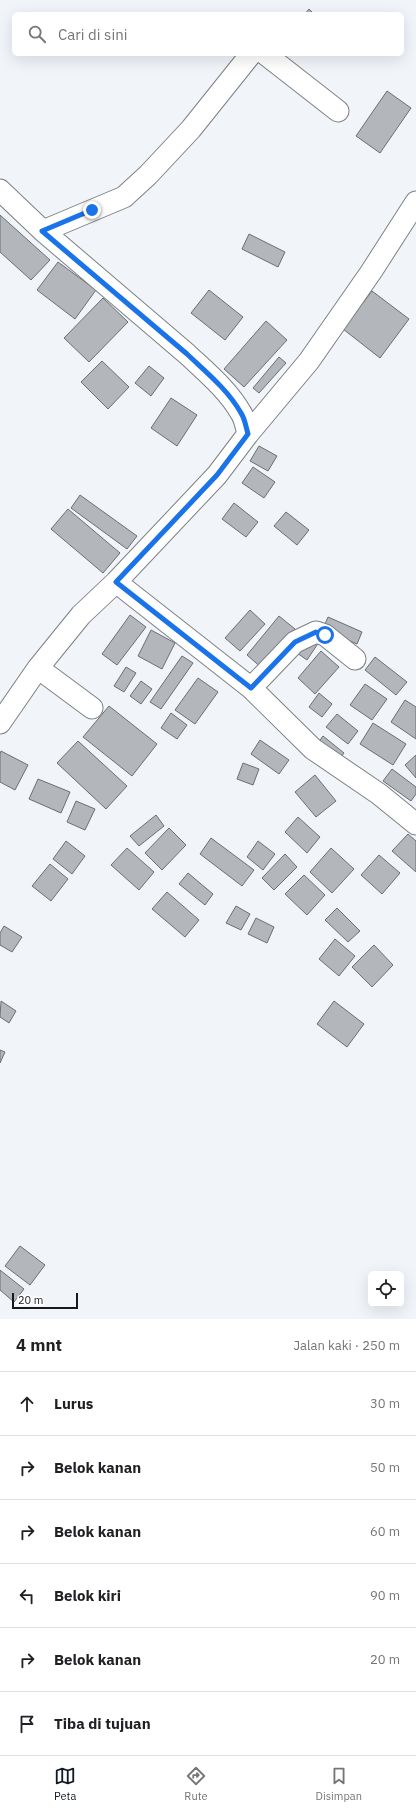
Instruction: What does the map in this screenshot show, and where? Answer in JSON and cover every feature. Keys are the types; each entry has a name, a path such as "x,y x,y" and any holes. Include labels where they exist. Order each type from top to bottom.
{"street":[{"path":"42,231 124,197 148,175 191,129 249,56"},
{"path":"268,56 338,111"},
{"path":"0,190 42,231 187,354 228,395 242,414 248,434"},
{"path":"0,723 38,668 81,615 116,582 217,475 248,434 309,361 371,272 416,202"},
{"path":"116,582 251,688 313,749 379,794 416,824"},
{"path":"251,688 295,642 316,632 325,635 355,659"},
{"path":"38,668 92,708"}],"building":[{"path":"387,91 411,108 380,153 356,136"},
{"path":"0,215 50,260 31,280 0,252"},
{"path":"249,234 285,252 278,267 242,249"},
{"path":"58,262 96,290 75,319 37,290"},
{"path":"209,290 243,317 225,340 191,313"},
{"path":"372,291 409,319 380,358 343,329"},
{"path":"103,298 128,322 89,362 64,338"},
{"path":"266,321 287,340 244,387 224,369"},
{"path":"279,357 286,363 259,393 253,388"},
{"path":"102,361 129,387 108,409 81,382"},
{"path":"149,366 164,378 151,396 135,383"},
{"path":"171,398 197,415 177,446 151,428"},
{"path":"259,446 277,456 268,471 250,461"},
{"path":"253,467 275,482 264,498 242,483"},
{"path":"80,495 137,536 127,549 71,508"},
{"path":"234,503 258,522 246,537 222,519"},
{"path":"68,509 120,553 103,573 51,529"},
{"path":"286,512 309,530 297,545 274,526"},
{"path":"250,610 265,624 240,651 225,638"},
{"path":"130,615 146,627 117,665 102,654"},
{"path":"279,616 295,629 263,669 247,655"},
{"path":"328,617 362,632 357,644 323,629"},
{"path":"151,630 175,643 162,669 138,656"},
{"path":"310,636 319,642 307,660 297,653"},
{"path":"321,651 339,667 315,694 298,678"},
{"path":"182,656 193,663 161,709 150,702"},
{"path":"375,657 407,682 396,695 365,670"},
{"path":"126,667 136,673 124,692 114,686"},
{"path":"198,678 218,692 195,724 175,710"},
{"path":"141,681 152,689 141,704 130,696"},
{"path":"365,684 387,699 372,720 350,705"},
{"path":"319,693 332,704 322,717 309,707"},
{"path":"405,700 416,707 416,739 391,722"},
{"path":"109,706 157,744 132,776 83,737"},
{"path":"171,713 187,725 177,739 161,728"},
{"path":"337,714 358,731 348,744 326,727"},
{"path":"373,723 406,744 393,765 360,744"},
{"path":"323,736 344,753 336,764 315,747"},
{"path":"260,740 289,760 279,774 251,754"},
{"path":"78,741 127,786 106,809 57,763"},
{"path":"1,751 28,765 15,790 0,782"},
{"path":"416,755 416,778 405,765"},
{"path":"243,763 259,769 253,785 237,779"},
{"path":"392,769 416,787 416,794 411,801 383,781"},
{"path":"315,775 336,801 316,817 295,792"},
{"path":"38,779 70,792 61,813 29,799"},
{"path":"76,801 95,809 85,830 67,822"},
{"path":"156,815 164,826 139,846 130,836"},
{"path":"298,817 320,837 307,853 285,832"},
{"path":"169,828 186,845 162,870 145,853"},
{"path":"408,834 416,841 416,872 392,851"},
{"path":"211,838 254,870 242,886 200,854"},
{"path":"66,841 85,856 72,874 53,859"},
{"path":"258,841 275,854 263,870 247,857"},
{"path":"127,848 154,872 139,890 111,865"},
{"path":"331,848 354,869 332,893 310,872"},
{"path":"285,854 297,867 274,890 262,878"},
{"path":"379,855 400,873 382,894 361,875"},
{"path":"50,864 68,879 51,901 32,886"},
{"path":"188,873 213,894 205,905 179,884"},
{"path":"304,875 325,895 307,915 285,894"},
{"path":"167,892 199,920 185,937 152,909"},
{"path":"236,906 250,914 241,930 226,923"},
{"path":"337,908 360,931 348,942 325,920"},
{"path":"256,918 274,927 267,943 248,934"},
{"path":"4,926 22,937 12,952 0,945 0,933"},
{"path":"335,939 355,956 339,976 319,959"},
{"path":"374,945 393,965 372,987 352,967"},
{"path":"1,1001 16,1011 9,1023 0,1017"},
{"path":"334,1001 364,1024 347,1047 317,1024"},
{"path":"0,1050 5,1052 0,1063"},
{"path":"20,1246 45,1265 30,1285 5,1266"},
{"path":"0,1270 24,1289 14,1302 0,1290"}],"route":[{"path":"92,210 42,231 143,316 208,374 228,395 242,414 248,434 217,475 116,582 251,688 295,642 306,635 316,632 325,635"}]}
